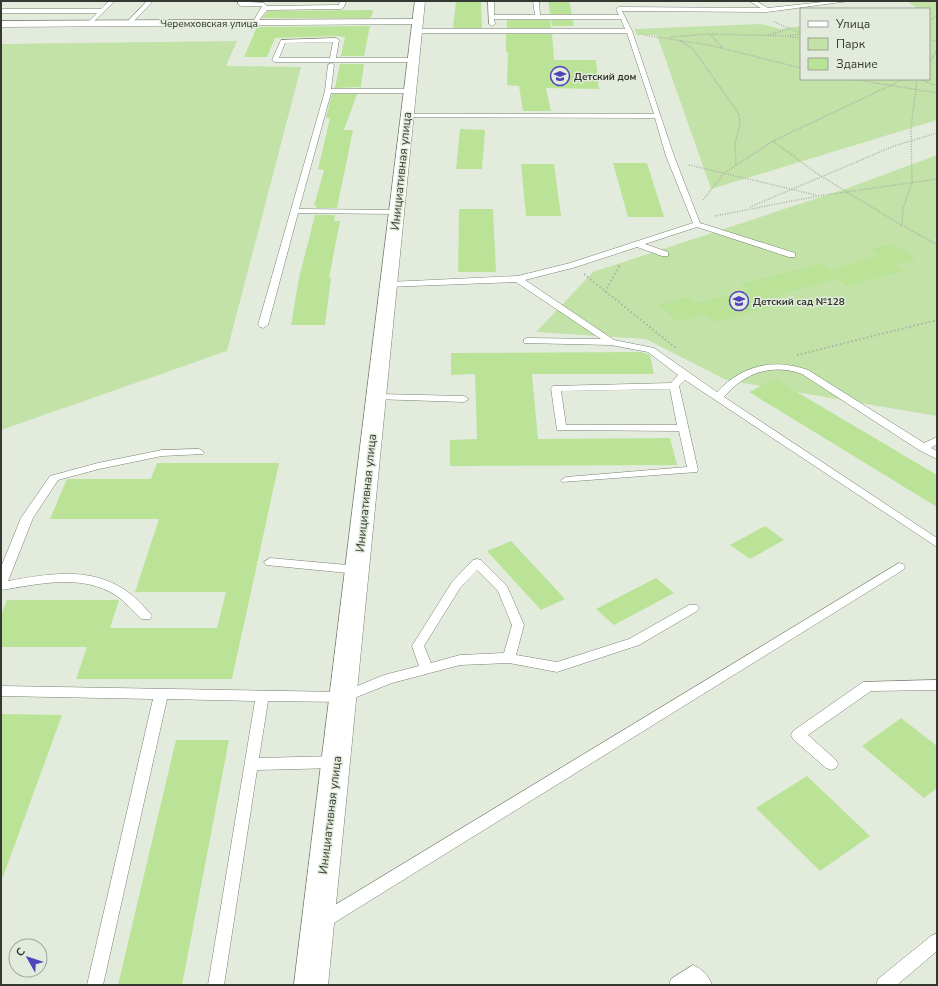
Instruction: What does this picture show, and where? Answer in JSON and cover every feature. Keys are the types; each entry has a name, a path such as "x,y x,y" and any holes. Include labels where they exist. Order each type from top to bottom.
{"main road":[{"name":"Черемховская улица","path":"1,24 256,22 417,18"},
{"name":"Инициативная улица","path":"311,985 358,570 417,18"}],"lane":[{"path":"90,23 112,1"},
{"path":"128,23 150,1"},
{"path":"241,1 241,4 264,6 265,8 341,8 342,1"},
{"path":"491,1 492,31"},
{"path":"536,1 538,17"},
{"path":"752,1 767,10"},
{"path":"695,219 674,165 630,32 619,9 752,8 767,10 846,1"},
{"path":"256,22 265,8"},
{"path":"1,11 102,11"},
{"path":"492,17 622,16"},
{"path":"417,18 492,31 630,32"},
{"path":"263,325 328,91 332,62 336,40 283,41 275,60 332,62 413,60"},
{"path":"328,91 409,91"},
{"path":"406,116 658,116"},
{"path":"295,211 396,212"},
{"path":"389,285 518,279 573,265 638,244 695,219 792,255"},
{"path":"638,244 665,254"},
{"path":"518,279 611,342"},
{"path":"527,341 611,342 651,350 684,376 718,397 937,543"},
{"path":"718,397 724,389 767,366 786,366 805,372 937,456"},
{"path":"683,428 561,428 556,388 674,386 684,376"},
{"path":"566,480 693,470 674,386"},
{"path":"377,396 464,399"},
{"path":"923,448 937,440"},
{"path":"1,582 27,518 54,478 98,466 162,453 199,452"},
{"path":"270,562 358,570"},
{"path":"426,669 418,646 456,585 477,563 503,589 518,625 510,658"},
{"path":"318,924 899,567"},
{"path":"1,586 63,577 96,581 121,592 146,616"},
{"path":"1,691 344,697 389,679 460,660 510,658 557,667 634,642 693,608"},
{"path":"831,764 798,735 868,686 937,685"},
{"path":"95,985 161,694"},
{"path":"216,985 262,696"},
{"path":"250,764 336,762"},
{"path":"884,985 937,941"},
{"path":"677,985 693,973 704,985"}],"path":[{"path":"764,36 790,29"},
{"path":"630,32 724,48 800,68"},
{"path":"666,37 710,34 764,36 800,34"},
{"path":"710,34 724,48"},
{"path":"785,36 800,38"},
{"path":"678,40 693,49 738,114 740,124 735,143 736,165"},
{"path":"930,61 937,50"},
{"path":"857,80 937,94"},
{"path":"695,219 707,193 724,172 773,141 902,80"},
{"path":"902,225 903,209 912,182 912,141 917,80"},
{"path":"922,80 937,86"},
{"path":"742,210 894,146 937,134"},
{"path":"773,141 789,151 806,166 823,177 937,245"},
{"path":"674,165 689,165 724,172 818,196"},
{"path":"695,219 818,196 937,179"},
{"path":"605,292 628,247"},
{"path":"573,265 681,353"},
{"path":"792,356 937,320"}],"green space":[{"path":"907,1 937,1 937,120 711,189 657,35 637,35 634,29 761,24 780,29 800,26 800,80 930,80 930,8 917,8"},
{"path":"237,41 226,66 301,67 227,351 1,430 1,44"},
{"path":"937,155 937,416 726,380 646,339 536,332 593,272 845,189"}],"building":[{"path":"456,1 481,1 482,28 453,28"},
{"path":"548,1 569,1 572,14 550,14"},
{"path":"373,10 371,18 262,18 268,11"},
{"path":"507,20 550,20 551,28 507,28"},
{"path":"551,20 573,20 574,26 552,26"},
{"path":"370,26 364,56 341,56 345,37 336,36 275,38 267,57 244,57 257,27"},
{"path":"506,34 552,34 554,60 596,60 599,89 546,88 551,111 523,111 519,86 507,85 508,52 506,52"},
{"path":"340,64 364,64 361,87 335,88"},
{"path":"332,94 357,94 344,130 353,130 337,208 316,208 317,206 314,206 324,170 318,169 330,118 326,118"},
{"path":"460,129 485,130 482,169 456,169"},
{"path":"613,163 647,163 664,217 628,217"},
{"path":"521,164 554,164 561,216 526,216"},
{"path":"459,209 493,209 496,272 458,272"},
{"path":"315,215 335,215 334,221 340,221 329,278 331,278 325,325 291,325 299,278"},
{"path":"893,244 917,259 895,265 905,271 847,286 837,279 787,292 788,293 769,298 778,305 713,322 704,315 679,322 659,305 688,297 696,303 747,290 740,284 822,263 830,269 879,256 869,250"},
{"path":"641,352 650,355 654,374 532,374 538,439 670,438 677,465 450,466 450,440 477,439 475,374 451,375 451,353"},
{"path":"775,379 937,475 937,507 749,392"},
{"path":"157,463 279,463 232,679 76,679 87,647 1,647 1,614 7,600 119,600 110,628 217,628 226,592 135,592 159,519 50,519 67,479 151,479"},
{"path":"765,526 784,540 750,559 730,545"},
{"path":"511,541 565,599 541,610 487,551"},
{"path":"656,578 674,593 614,625 596,609"},
{"path":"1,714 62,715 3,877 1,876"},
{"path":"901,718 937,746 937,788 924,798 862,746"},
{"path":"176,740 229,740 182,985 118,985"},
{"path":"807,776 870,836 820,871 756,808"}],"place":[{"name":"Детский дом","path":"560,76"},
{"name":"Детский сад №128","path":"739,301"}]}
